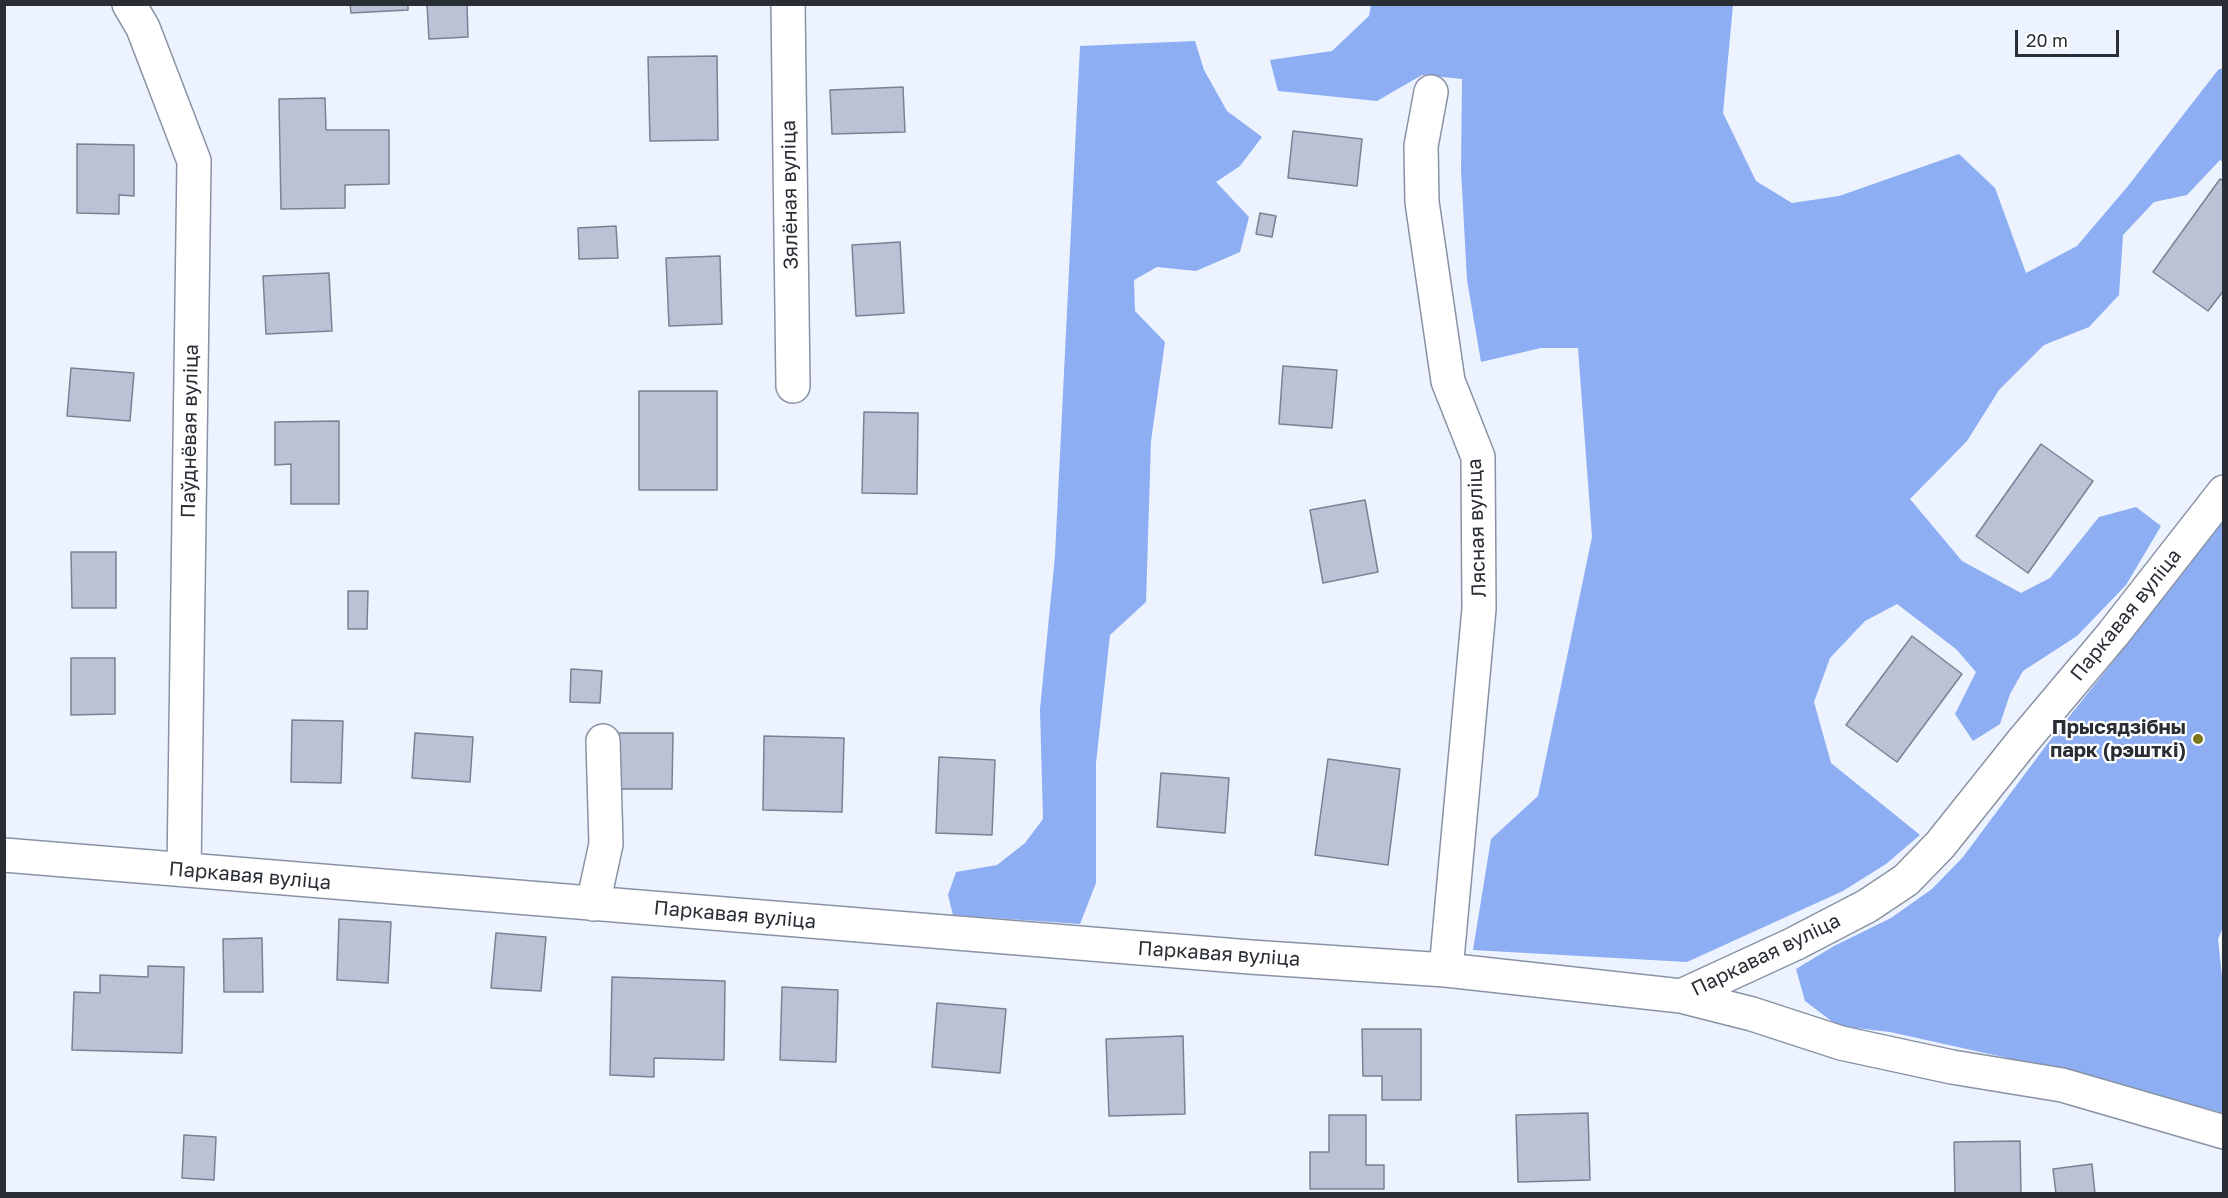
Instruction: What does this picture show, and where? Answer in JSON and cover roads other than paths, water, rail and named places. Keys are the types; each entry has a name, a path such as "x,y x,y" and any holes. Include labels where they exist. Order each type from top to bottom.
{"street":[{"name":"Паўднёвая вуліца","path":"129,4 143,28 194,161 184,870"},
{"name":"Зялёная вуліца","path":"788,4 793,386"},
{"name":"Лясная вуліца","path":"1431,92 1421,146 1422,202 1448,381 1478,458 1479,609 1446,970"},
{"name":"Паркавая вуліца","path":"4,855 1250,957 1446,970 1681,996 1794,944 1867,906 1906,880 1940,845 2113,634 2223,492"},
{"path":"593,904 606,844 603,741"},
{"path":"1681,996 1752,1014 1841,1043 1952,1067 2062,1085 2223,1132"}],"place":[{"name":"Прысядзібны парк (рэшткі)","path":"2198,739"}]}
